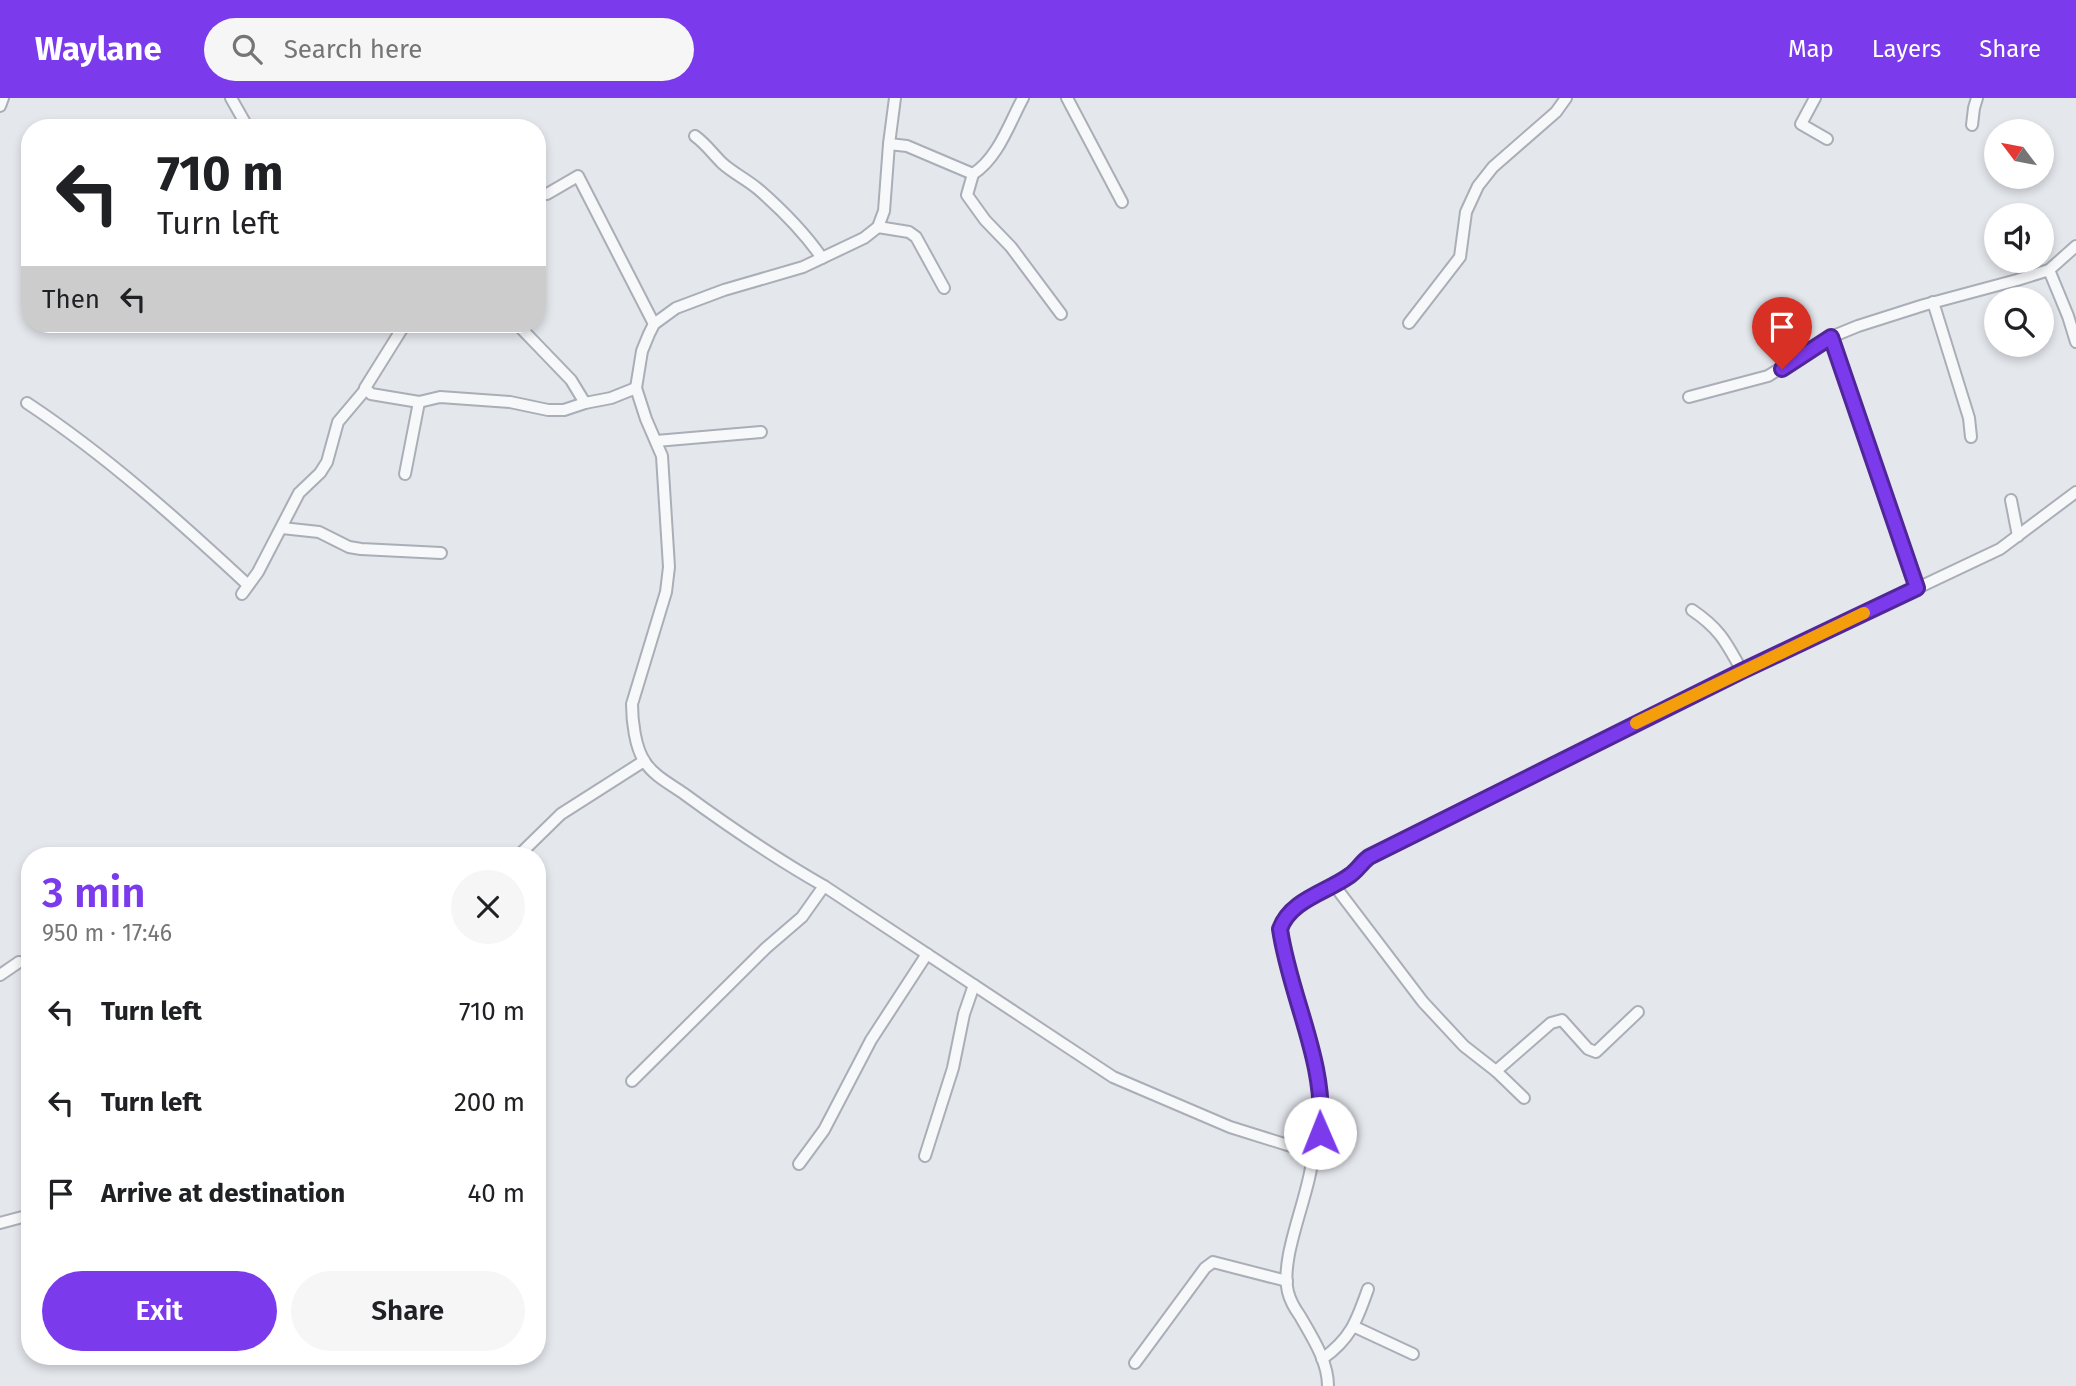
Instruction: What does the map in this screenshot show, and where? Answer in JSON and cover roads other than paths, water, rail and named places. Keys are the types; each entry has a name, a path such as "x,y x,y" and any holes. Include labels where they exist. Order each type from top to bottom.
{"street":[{"path":"0,106 3,98"},
{"path":"231,98 243,119"},
{"path":"895,98 888,144 884,211 878,227 864,238 803,267 724,290 676,308 654,324 642,351 636,388 662,456 669,567 666,592 632,704 632,723 644,761 654,772 779,860 824,886 1113,1077 1230,1126 1313,1153"},
{"path":"1023,98 992,157 973,174 967,195 985,220 1011,247 1061,314"},
{"path":"1067,98 1122,202"},
{"path":"1409,323 1460,257 1466,212 1478,187 1493,167 1556,112 1566,98"},
{"path":"1815,98 1801,124 1826,139"},
{"path":"1972,125 1977,98"},
{"path":"695,136 707,144 722,163 757,188 809,240 822,258"},
{"path":"888,144 907,146 973,174"},
{"path":"546,193 578,176 654,324"},
{"path":"878,227 909,232 916,237 944,288"},
{"path":"2054,266 2076,246"},
{"path":"1689,397 1768,376 1831,337 1858,326 1933,302 2040,273"},
{"path":"2050,273 2076,342"},
{"path":"1933,302 1969,418 1971,437"},
{"path":"27,403 171,514 245,589 258,572 299,493 320,473 327,462 338,422 365,390 400,333"},
{"path":"526,333 571,380 585,403"},
{"path":"1831,337 1917,588"},
{"path":"365,390 377,396 419,402 440,397 510,402 564,411 636,388"},
{"path":"405,474 419,402"},
{"path":"656,441 761,432"},
{"path":"1328,1386 1328,1376 1322,1359 1291,1300 1287,1281 1287,1266 1321,1121 1317,1070 1280,929 1283,919 1293,909 1349,877 1369,857 1742,671 2000,549 2076,492"},
{"path":"2011,500 2018,536"},
{"path":"282,528 319,532 349,547 361,549 441,554"},
{"path":"1692,610 1723,636 1742,671"},
{"path":"527,847 561,814 644,761"},
{"path":"1334,885 1423,1002 1464,1046 1524,1098"},
{"path":"632,1080 766,948 802,917 824,886"},
{"path":"799,1164 824,1130 871,1040 927,954"},
{"path":"0,975 19,962"},
{"path":"925,1156 953,1068 964,1014 974,985"},
{"path":"1496,1071 1550,1023 1562,1020 1588,1049 1596,1052 1638,1012"},
{"path":"0,1223 21,1217"},
{"path":"1135,1363 1205,1268 1213,1262 1287,1281"},
{"path":"1322,1359 1341,1343 1354,1327 1368,1289"},
{"path":"1354,1327 1413,1354"}]}
